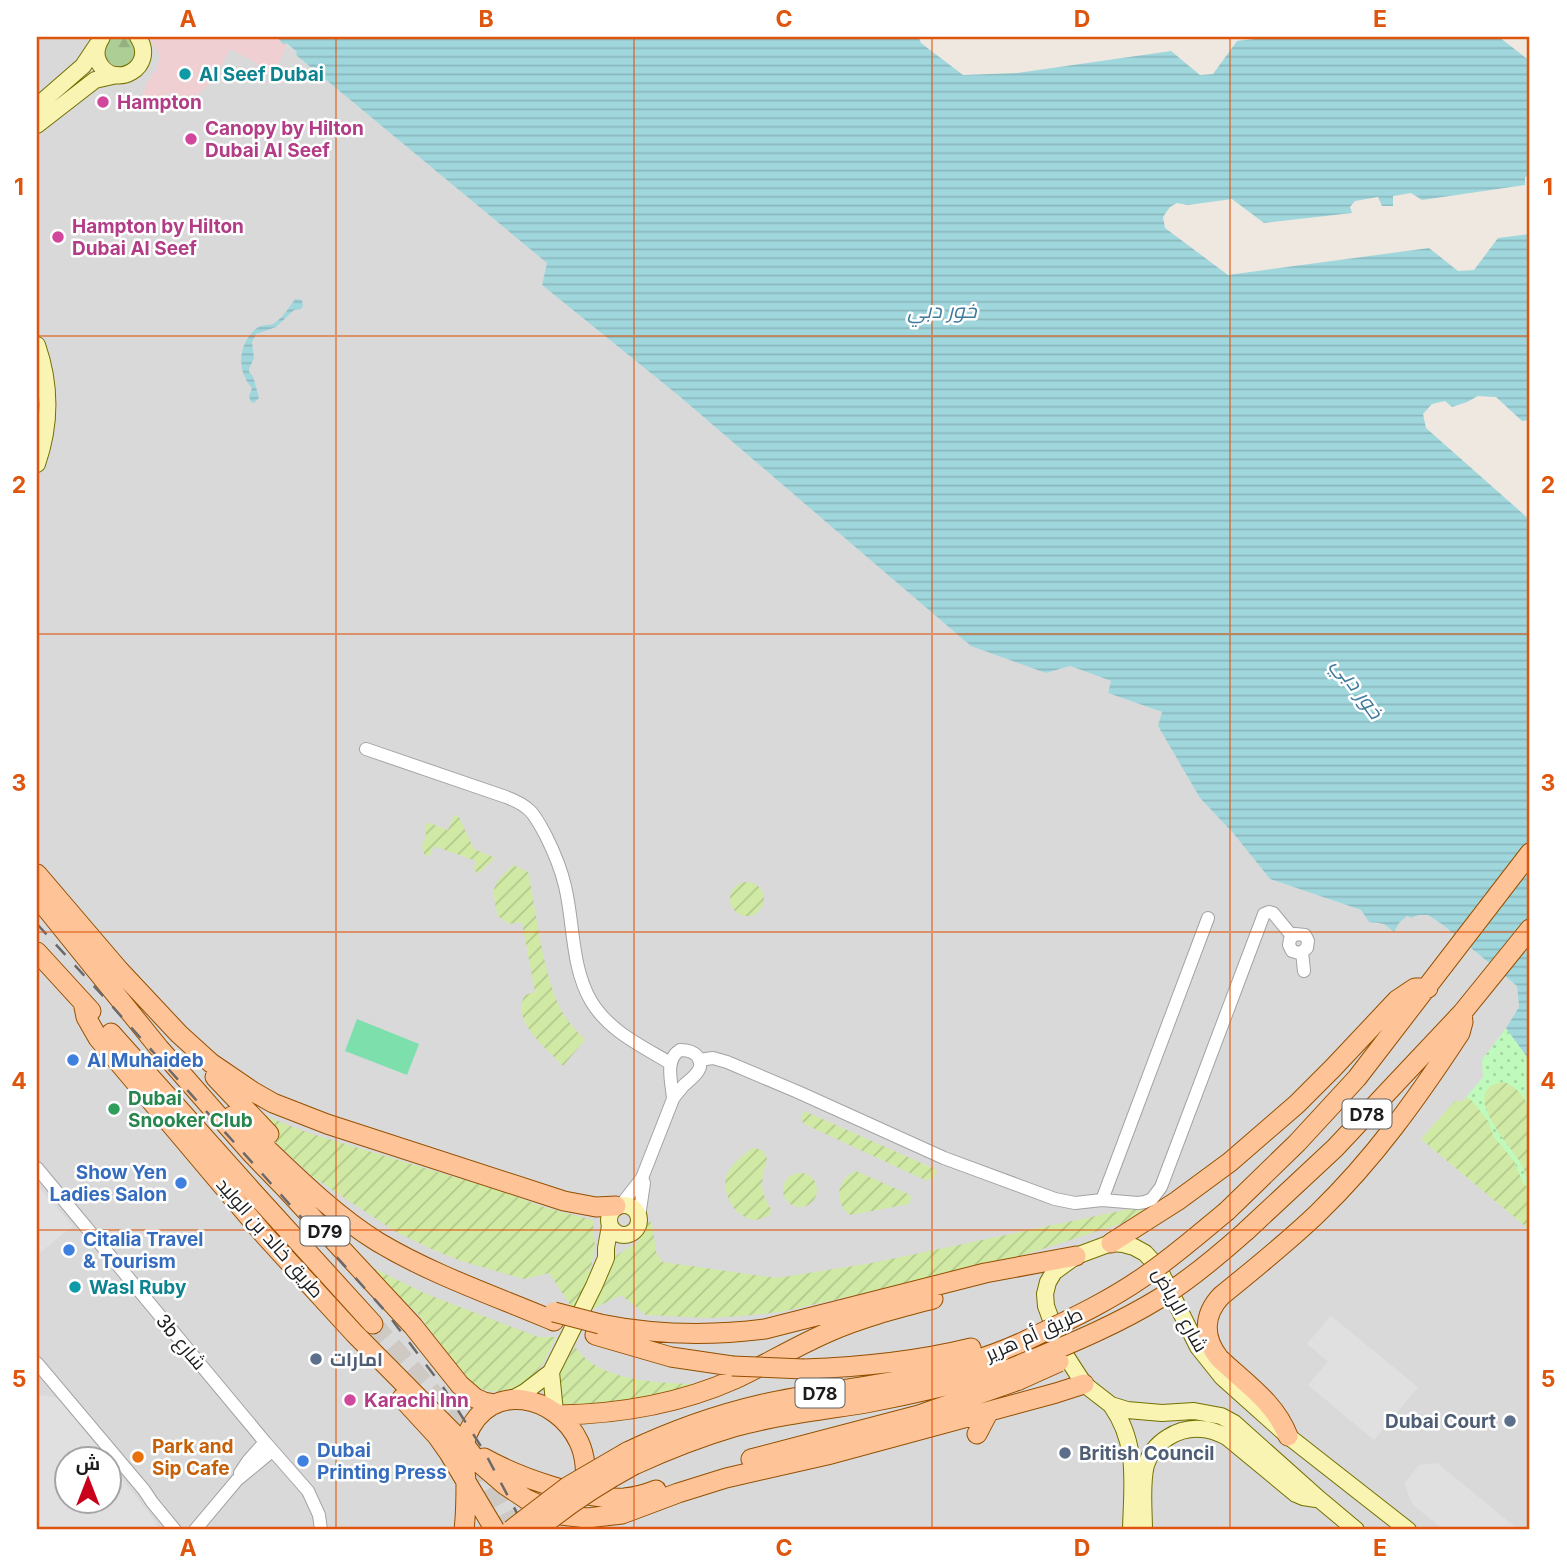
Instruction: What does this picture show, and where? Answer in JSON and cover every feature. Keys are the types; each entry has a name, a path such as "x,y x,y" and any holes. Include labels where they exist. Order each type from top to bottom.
{"main road":[{"name":"طريق أم هرير","path":"537,1530 664,1434 730,1412 764,1404 940,1371 1022,1343 1092,1308 1141,1279 1227,1211 1328,1111 1428,988 1530,853"},
{"path":"37,874 178,1034 231,1078 273,1103 299,1114 564,1200 596,1207 619,1205"},
{"name":"D79","path":"37,897 159,1048 252,1154 413,1326 460,1385 484,1402 538,1403 557,1414"},
{"name":"طريق أم هرير","path":"511,1530 567,1487 630,1459 666,1451 701,1437 768,1419 1015,1374 1089,1348 1097,1339 1097,1332 1160,1298 1200,1270 1335,1148 1462,1013 1530,929"},
{"name":"طريق خالد بن الوليد","path":"37,952 83,1002 86,1017 98,1038 250,1219 354,1333 363,1352 379,1373 437,1436 495,1530"},
{"path":"1111,1243 1177,1201 1230,1162 1306,1095 1397,1000 1415,988 1428,988"},
{"path":"83,1002 373,1324"},
{"path":"1288,1436 1273,1408 1212,1350 1206,1328 1212,1307 1221,1296 1318,1213 1377,1150 1460,1033 1462,1013"},
{"path":"178,1034 190,1051 326,1192 332,1208"},
{"path":"159,1048 332,1208 376,1240 425,1267 507,1301 671,1357 732,1366 803,1369 855,1367 932,1358 993,1343 1022,1343"},
{"path":"598,1330 622,1328 674,1334 754,1330 792,1323 985,1273 1076,1256"},
{"path":"557,1414 608,1413 673,1402 735,1379 833,1330 965,1289 977,1283 985,1273"},
{"path":"354,1333 466,1446 477,1461 526,1499 561,1515 573,1524"},
{"path":"466,1446 489,1461 535,1480 614,1498 637,1496 716,1468 919,1415 1015,1374"},
{"path":"573,1524 587,1518 617,1522 678,1493 726,1478 827,1455 1084,1384"},
{"path":"464,1530 464,1464 472,1425 504,1401"},
{"path":"977,1434 989,1411"},
{"path":"557,1414 572,1430 582,1451 586,1474 584,1493 573,1524"}],"street":[{"path":"37,125 95,80 131,73 140,65 144,53 138,37"},
{"path":"100,39 97,56 102,67 117,75"},
{"path":"37,106 83,66 100,39"},
{"path":"37,345 46,375 48,410 46,433 37,464"},
{"path":"366,749 513,799 527,807 538,821 560,869 579,971 586,992 603,1018 616,1030 670,1063"},
{"path":"699,1060 713,1058 727,1062 944,1158 1055,1199 1075,1203 1102,1200 1145,1202 1157,1194 1264,914 1273,913 1292,936 1302,934 1307,938 1308,945 1302,952 1304,971"},
{"path":"1102,1200 1208,918"},
{"path":"504,1401 525,1392 551,1372 606,1258 610,1213 642,1178 673,1099 699,1070 699,1060 694,1053 685,1050 676,1052 670,1063 673,1099"},
{"name":"3b شارع","path":"37,1168 308,1491 319,1515 321,1530"},
{"path":"606,1258 637,1228 644,1183 642,1178"},
{"path":"619,1205 633,1207 639,1217"},
{"path":"610,1226 617,1234 628,1234"},
{"path":"1111,1243 1076,1256 1054,1272 1045,1294 1046,1306 1062,1350 1084,1384 1111,1405 1128,1410 1194,1410 1222,1416 1259,1444 1356,1530"},
{"name":"شارع الرياض","path":"1111,1243 1135,1247 1158,1267 1188,1329 1209,1363 1235,1390 1288,1436 1408,1530"},
{"path":"41,1370 144,1490 170,1515 193,1530 269,1447"},
{"path":"37,1386 41,1370"},
{"path":"551,1372 557,1414"},
{"path":"1111,1405 1123,1426 1131,1449 1131,1530"},
{"path":"1144,1530 1146,1463 1161,1442 1186,1430 1214,1431 1227,1437 1296,1494 1319,1499"},
{"path":"144,1490 175,1530"}],"shaded area":[{"path":"37,37 277,37 548,263 542,285 679,396 847,539 1046,673 1070,666 1111,681 1108,693 1162,712 1200,798 1270,879 1361,910 1366,918 1376,924 1384,924 1393,931 1407,916 1411,918 1428,915 1517,986 1519,1007 1506,1028 1530,1061 1530,1530 37,1530"},
{"name":"Al Seef Dubai","path":"149,37 290,37 274,76 230,49 214,79 190,102 168,93 161,104 151,108 144,104 144,92 157,68 160,56"},
{"path":"37,1185 73,1226 37,1255"},
{"path":"1331,1316 1418,1387 1374,1440 1308,1385 1328,1361 1307,1344"},
{"path":"37,1395 56,1398 95,1444 52,1444 52,1514 122,1514 122,1479 160,1530 37,1530"},
{"path":"1437,1463 1519,1530 1444,1530 1413,1505 1404,1484 1419,1465"}],"green space":[{"path":"109,37 132,37 135,41 136,58 122,67 110,63 104,51"},
{"path":"454,815 459,817 474,849 495,858 479,873 474,868 476,861 434,846 429,857 424,854 422,847 426,836 425,824 430,823 448,830"},
{"path":"513,865 528,872 554,995 566,1018 585,1040 563,1066 532,1034 522,1015 525,995 535,992 522,922 509,924 498,916 494,898 497,883"},
{"path":"747,882 759,887 764,899 759,911 747,916 735,911 730,899 735,887"},
{"path":"357,1019 419,1044 407,1075 345,1051"},
{"path":"1506,1028 1530,1061 1530,1230 1421,1139 1455,1101 1463,1101 1483,1077 1482,1060"},
{"path":"1503,1082 1518,1090 1528,1106 1531,1124 1527,1140 1530,1143 1530,1184 1522,1165 1497,1129 1485,1105 1485,1094 1490,1086"},
{"path":"1467,1097 1488,1121 1494,1137 1514,1161 1523,1183 1530,1190 1530,1230 1421,1139 1455,1101 1463,1101"},
{"path":"251,1109 309,1133 507,1193 543,1207 593,1220 595,1248 589,1275 576,1307 571,1306 549,1273 524,1279 461,1261 396,1232 313,1177 258,1126"},
{"path":"804,1111 937,1170 935,1175 932,1179 925,1180 804,1124 801,1118"},
{"path":"752,1148 762,1150 767,1158 763,1190 771,1209 770,1215 754,1220 741,1215 731,1204 725,1184 730,1169"},
{"path":"856,1171 910,1195 909,1204 850,1215 839,1197 841,1185"},
{"path":"800,1173 812,1178 817,1190 812,1202 800,1207 788,1202 783,1190 788,1178"},
{"path":"1149,1205 1149,1209 1123,1223 1002,1262 780,1312 709,1318 646,1315 621,1295 589,1311 605,1273 617,1255 638,1242 649,1221 652,1223 656,1252 662,1262 777,1278 872,1263"},
{"path":"365,1264 424,1293 538,1337 556,1337 543,1363 529,1381 508,1392 475,1387 459,1370 419,1315"},
{"path":"575,1347 586,1359 612,1373 661,1382 708,1384 643,1406 559,1408 555,1387 561,1370"}],"water":[{"name":"خور دبي","path":"277,37 912,37 919,38 921,43 963,75 1017,73 1171,51 1200,75 1213,74 1237,41 1271,37 1499,37 1530,61 1530,175 1525,177 1525,185 1422,200 1411,193 1393,196 1393,206 1382,206 1378,197 1355,201 1350,207 1352,213 1264,223 1232,199 1188,205 1177,203 1170,207 1163,217 1165,228 1228,275 1429,248 1458,271 1474,270 1498,238 1530,234 1530,420 1522,421 1496,397 1478,396 1452,407 1445,401 1432,404 1423,414 1426,428 1530,520 1530,1061 1506,1028 1519,1007 1517,986 1443,925 1428,915 1411,918 1407,916 1394,932 1384,924 1369,922 1361,910 1270,879 1200,798 1158,726 1162,712 1108,693 1111,681 1070,666 1046,673 971,646 679,396 542,285 547,263"},
{"path":"295,299 302,300 301,309 294,310 276,327 256,334 252,342 254,358 249,372 253,376 259,398 254,403 251,402 249,396 252,388 243,374 241,357 246,341 259,327 276,322"}],"tunnel":[{"path":"373,1324 456,1423 471,1446 514,1530"}],"railway":[{"path":"37,924 386,1312 443,1387 484,1451 526,1530"}],"place":[{"name":"Al Seef Dubai","path":"185,74"},
{"name":"Hampton","path":"103,102"},
{"name":"Canopy by Hilton Dubai Al Seef","path":"191,139"},
{"name":"Hampton by Hilton Dubai Al Seef","path":"58,237"},
{"name":"Al Muhaideb","path":"73,1060"},
{"name":"Dubai Snooker Club","path":"114,1109"},
{"name":"Show Yen Ladies Salon","path":"181,1183"},
{"name":"Citalia Travel & Tourism","path":"69,1250"},
{"name":"Wasl Ruby","path":"75,1287"},
{"name":"امارات","path":"316,1359"},
{"name":"Karachi Inn","path":"350,1400"},
{"name":"Dubai Court","path":"1510,1421"},
{"name":"British Council","path":"1065,1453"},
{"name":"Park and Sip Cafe","path":"138,1457"},
{"name":"Dubai Printing Press","path":"303,1461"}]}
